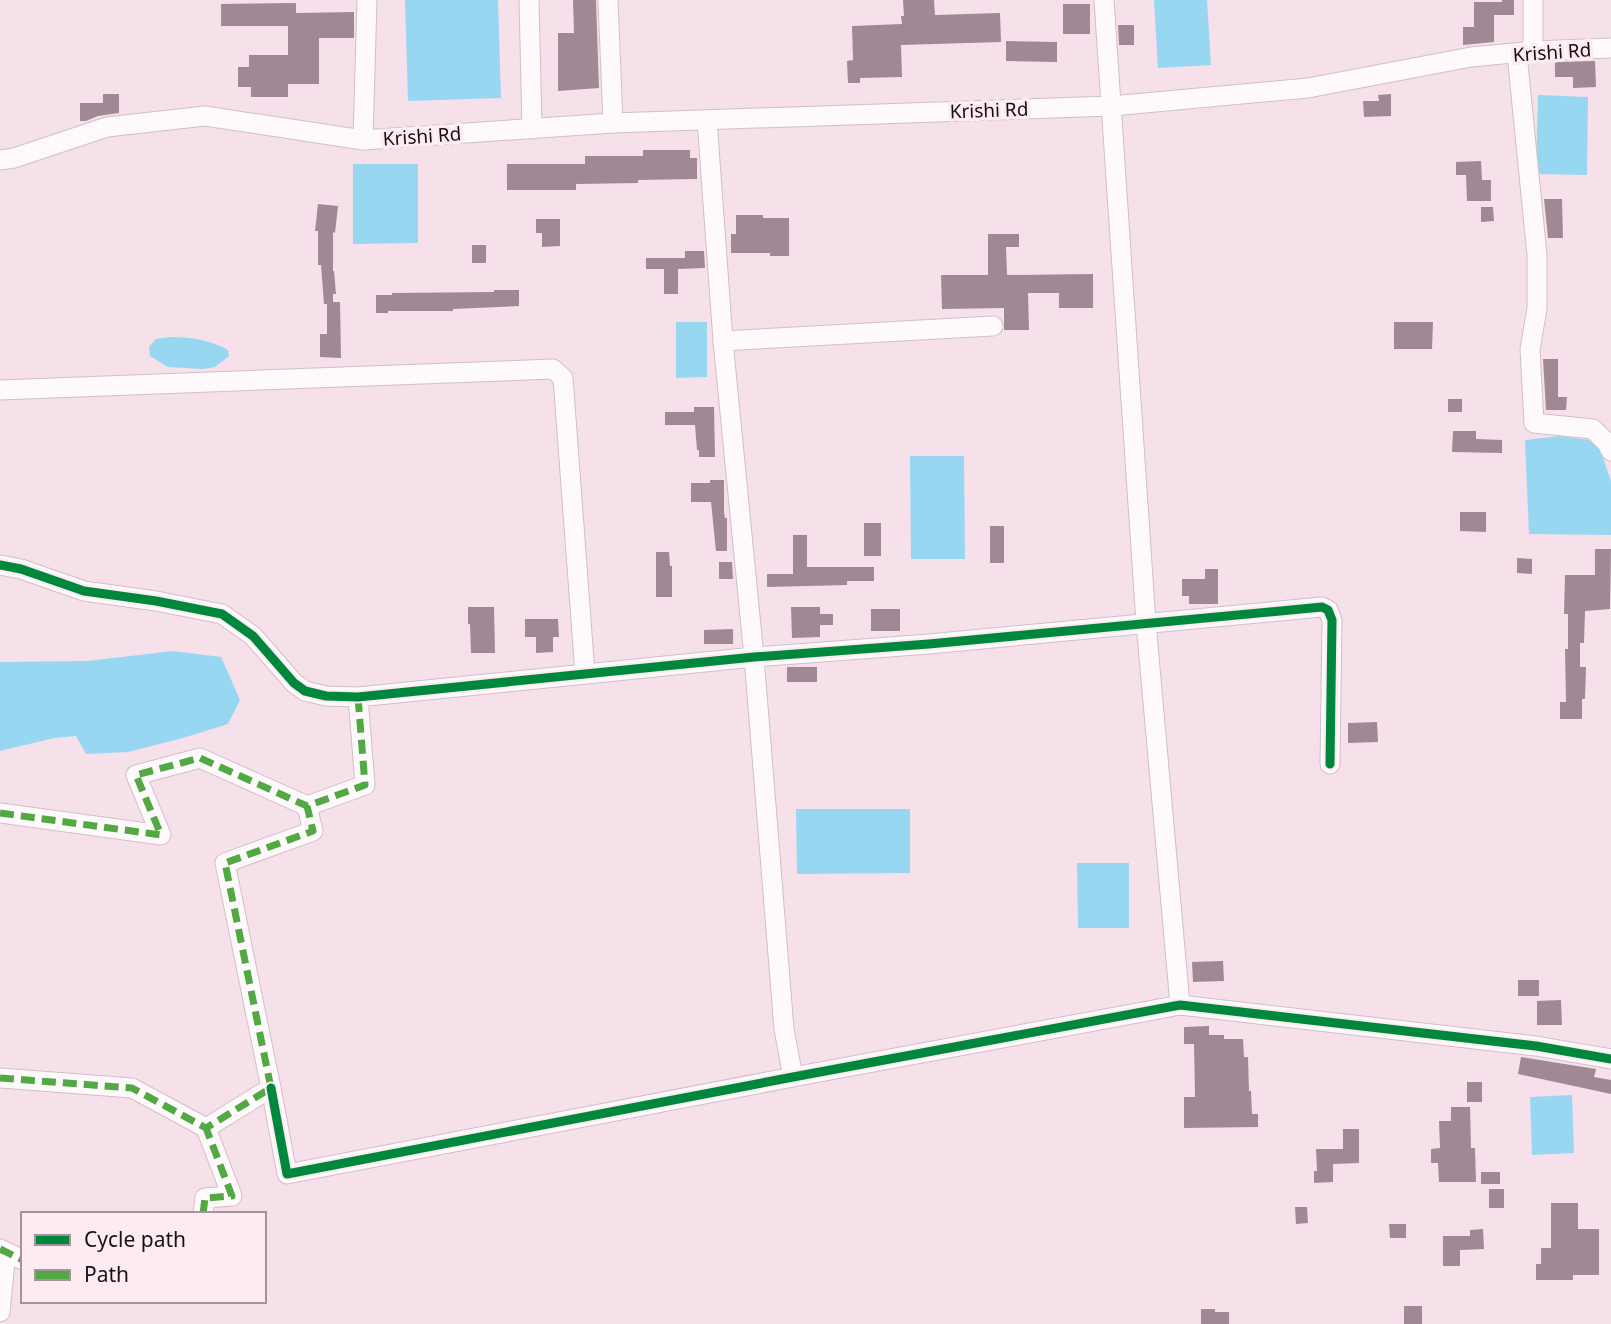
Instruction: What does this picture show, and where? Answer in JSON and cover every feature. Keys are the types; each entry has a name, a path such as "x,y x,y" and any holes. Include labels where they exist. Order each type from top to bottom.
{"street":[{"path":"363,140 367,0"},
{"path":"529,0 532,129"},
{"path":"608,0 613,123"},
{"path":"1104,0 1146,623 1180,1005"},
{"path":"1533,0 1525,52 1537,254 1537,309 1530,349 1534,423 1593,429 1608,443 1611,451"},
{"name":"Krishi Rd","path":"0,160 14,158 107,127 205,116 363,140 613,123 1112,106 1308,88 1471,57 1611,48"},
{"path":"706,120 784,1029 793,1077"},
{"path":"723,341 993,326"},
{"path":"0,390 553,369 563,378 585,674"},
{"path":"0,565 21,569 84,591 222,614 253,636 293,683 305,691 326,696 358,696 754,657 929,644 1322,607 1328,610 1332,620 1330,764"},
{"path":"0,813 161,835 136,775 200,758 307,806 365,785 358,696"},
{"path":"307,806 313,831 225,863 287,1174 1180,1005 1536,1046 1611,1059"},
{"path":"0,1078 132,1088 206,1128 232,1196 205,1198 203,1212"},
{"path":"206,1128 271,1087"},
{"path":"0,1312 9,1254"}],"water":[{"path":"405,0 498,0 501,98 408,101"},
{"path":"1154,0 1207,0 1211,65 1158,68"},
{"path":"1538,95 1588,97 1587,175 1536,174"},
{"path":"353,164 418,164 418,243 353,244"},
{"path":"676,322 707,322 707,377 676,378"},
{"path":"193,338 214,344 228,350 229,356 215,367 168,367 150,356 149,347 156,339"},
{"path":"1560,436 1597,441 1611,481 1611,535 1529,534 1525,440"},
{"path":"910,456 964,456 965,559 911,559"},
{"path":"173,651 221,657 240,700 228,724 128,752 86,754 76,736 54,738 0,751 0,662 87,661"},
{"path":"796,809 910,809 910,873 797,874"},
{"path":"1077,863 1129,863 1129,928 1078,928"},
{"path":"1572,1095 1574,1153 1532,1155 1530,1097"}],"building":[{"path":"573,0 596,0 599,88 558,91 558,33 574,33"},
{"path":"903,0 934,0 935,15 1000,13 1001,42 901,45 902,77 860,78 860,83 848,83 847,61 853,60 852,26 902,24"},
{"path":"1514,0 1514,15 1494,15 1494,42 1463,45 1463,27 1474,27 1474,2"},
{"path":"296,3 296,13 354,12 354,38 319,38 319,84 288,84 288,97 251,97 251,87 238,87 238,67 249,67 249,55 288,55 288,26 221,26 221,4"},
{"path":"1063,4 1090,4 1090,34 1063,34"},
{"path":"1118,25 1134,25 1134,45 1119,45"},
{"path":"1006,41 1057,42 1057,62 1006,61"},
{"path":"1595,61 1596,87 1573,88 1573,77 1555,77 1555,62"},
{"path":"103,94 119,94 119,113 80,121 80,103 103,103"},
{"path":"1391,94 1391,116 1364,117 1363,101 1379,101 1378,95"},
{"path":"643,150 690,150 690,158 697,158 697,179 576,184 576,190 507,190 507,164 585,164 585,156 643,156"},
{"path":"1481,161 1482,180 1491,180 1491,201 1467,201 1466,175 1456,175 1456,162"},
{"path":"1544,199 1562,199 1563,238 1548,238"},
{"path":"318,204 338,206 335,233 333,232 336,294 333,294 333,302 340,302 341,358 320,357 320,334 327,334 327,304 324,304 321,265 318,265 318,231 315,231"},
{"path":"1481,207 1493,207 1494,221 1481,222"},
{"path":"736,215 789,218 789,256 731,253 731,234 736,234"},
{"path":"536,219 560,219 560,246 542,247 542,233 536,233"},
{"path":"988,234 1019,234 1019,247 1006,247 1007,275 1093,274 1093,308 1059,308 1059,293 1028,293 1029,330 1004,330 1004,308 942,309 941,275 988,275"},
{"path":"472,245 486,245 486,263 472,263"},
{"path":"685,251 704,251 705,268 678,269 678,294 664,294 664,269 646,269 646,258 685,258"},
{"path":"519,290 519,306 376,313 376,295"},
{"path":"1394,322 1433,322 1432,349 1394,349"},
{"path":"1543,359 1558,359 1558,397 1567,397 1566,410 1546,410"},
{"path":"1448,399 1462,399 1462,412 1448,412"},
{"path":"694,407 714,407 715,457 699,457 695,425 665,425 665,412 694,412"},
{"path":"1453,431 1476,431 1476,439 1502,440 1502,453 1452,452"},
{"path":"710,480 724,480 727,551 716,551 711,502 691,502 691,483 710,483"},
{"path":"1460,512 1486,512 1486,532 1460,531"},
{"path":"864,523 881,523 881,556 864,556"},
{"path":"990,526 1004,526 1004,563 990,563"},
{"path":"793,535 807,535 807,567 874,567 874,581 847,581 847,585 767,587 767,574 793,574"},
{"path":"1595,549 1611,549 1610,609 1585,611 1584,643 1580,643 1580,667 1586,667 1582,719 1560,719 1560,702 1566,702 1565,649 1568,649 1568,614 1564,614 1565,575 1595,575"},
{"path":"656,552 669,552 672,597 656,597"},
{"path":"1517,558 1532,559 1532,574 1517,573"},
{"path":"719,562 732,562 733,579 719,579"},
{"path":"1205,569 1218,569 1218,604 1189,604 1189,596 1182,596 1182,579 1205,579"},
{"path":"468,607 494,607 495,653 471,653"},
{"path":"791,607 820,607 820,614 833,614 833,625 820,625 820,637 792,638"},
{"path":"871,609 900,609 900,631 871,631"},
{"path":"525,619 558,619 559,637 553,637 553,652 536,653 536,637 525,637"},
{"path":"733,629 733,644 704,644 704,630"},
{"path":"787,667 817,667 817,682 787,682"},
{"path":"1377,722 1378,742 1348,743 1348,723"},
{"path":"1223,961 1224,981 1193,982 1192,962"},
{"path":"1518,980 1539,980 1539,996 1518,996"},
{"path":"1561,1000 1562,1025 1537,1025 1537,1001"},
{"path":"1209,1026 1209,1035 1224,1035 1224,1039 1243,1039 1244,1057 1248,1057 1252,1114 1258,1114 1258,1127 1184,1128 1184,1097 1195,1097 1194,1044 1184,1044 1184,1027"},
{"path":"1521,1057 1596,1069 1594,1077 1611,1080 1611,1094 1518,1074"},
{"path":"1467,1082 1482,1082 1482,1102 1467,1102"},
{"path":"1451,1107 1470,1107 1471,1148 1475,1148 1476,1182 1439,1182 1438,1163 1431,1163 1431,1149 1440,1148 1439,1121 1451,1121"},
{"path":"1343,1129 1359,1129 1359,1163 1333,1164 1333,1182 1314,1183 1314,1171 1317,1171 1316,1149 1343,1149"},
{"path":"1481,1172 1500,1172 1500,1184 1481,1184"},
{"path":"1489,1189 1504,1189 1504,1208 1489,1208"},
{"path":"1551,1203 1578,1203 1578,1229 1599,1229 1599,1275 1573,1275 1573,1280 1536,1280 1536,1264 1541,1264 1541,1248 1551,1248"},
{"path":"1295,1207 1307,1207 1308,1223 1296,1224"},
{"path":"1389,1224 1406,1224 1406,1238 1390,1238"},
{"path":"1483,1229 1484,1249 1460,1250 1460,1266 1443,1266 1443,1236 1470,1236 1470,1230"},
{"path":"1404,1306 1422,1306 1422,1324 1404,1324"},
{"path":"1201,1309 1229,1312 1229,1324 1201,1324"}],"marked path":[{"path":"0,813 161,835 136,775 200,758 307,806 365,785 358,697"},
{"path":"0,1078 132,1088 206,1128 271,1088 225,863 313,831 307,806"},
{"path":"203,1212 205,1198 232,1196 206,1128"},
{"path":"0,1249 21,1259"}],"cycle path":[{"path":"0,565 21,569 84,591 222,614 253,636 294,683 305,691 326,696 358,697 754,657 929,644 1322,607 1328,610 1332,620 1330,764"},
{"path":"271,1088 287,1174 1180,1005 1536,1046 1611,1059"}]}
